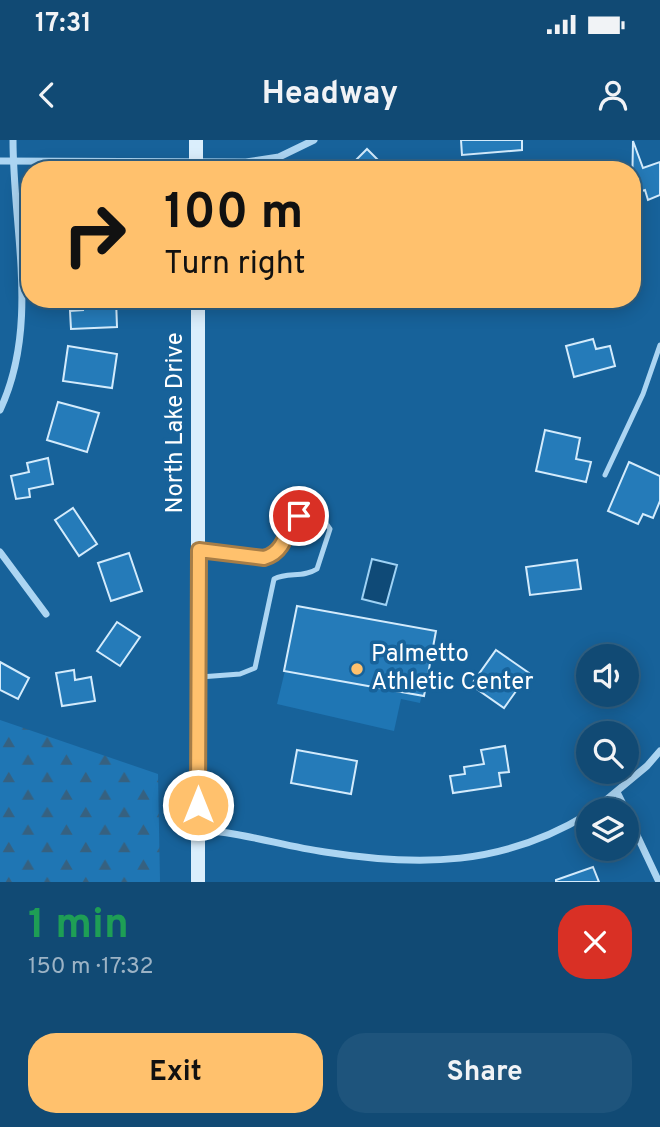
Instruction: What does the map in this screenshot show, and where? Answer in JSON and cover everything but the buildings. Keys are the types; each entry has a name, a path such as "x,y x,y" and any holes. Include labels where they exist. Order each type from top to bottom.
{"main road":[{"path":"196,140 196,161"},
{"name":"North Lake Drive","path":"198,308 198,882"}],"street":[{"path":"13,140 21,270"},
{"path":"250,161 296,151 314,140"},
{"path":"0,161 21,161"},
{"path":"0,410 12,380 20,347 22,308"},
{"path":"0,552 46,614"},
{"path":"609,798 660,751"},
{"path":"617,792 620,798"},
{"path":"198,830 230,832 323,852 408,862 461,860 518,848 576,820"},
{"path":"639,839 659,882"}],"lane":[{"path":"605,475 643,394 660,345"},
{"path":"198,677 240,674 255,668 274,579 281,576 308,575 317,569 330,529 325,522 299,516 292,519 278,551 264,558 199,550"}],"green space":[{"name":"Palmetto Athletic Center","path":"300,608 435,639 420,703 401,699 394,731 277,704"},
{"path":"0,720 158,774 160,882 0,882"}],"shaded area":[{"path":"372,559 397,565 386,605 362,599"}],"place":[{"name":"Palmetto Athletic Center","path":"357,669"}],"route":[{"path":"198,805 199,550 264,558 273,556 284,541 292,519 299,516"}]}
